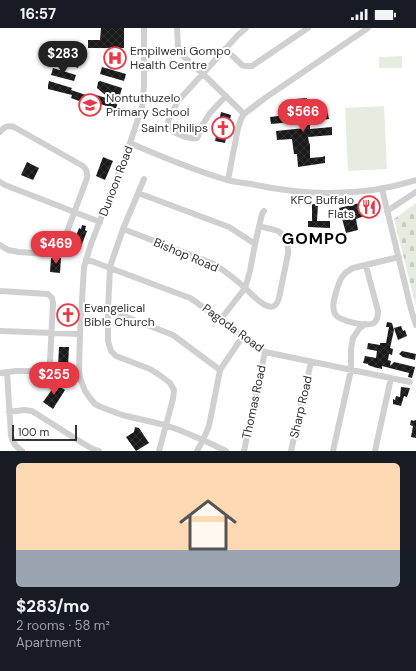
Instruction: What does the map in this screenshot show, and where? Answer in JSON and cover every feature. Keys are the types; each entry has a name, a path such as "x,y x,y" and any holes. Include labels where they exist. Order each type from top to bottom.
{"street":[{"name":"Dunoon Road","path":"144,28 143,101 140,114 86,259 83,274 80,334 80,378 85,391 95,404 107,410 166,425 226,451"},
{"path":"177,28 177,42 179,51 182,55 244,114"},
{"path":"226,96 210,113 197,138 188,138 170,129 168,126 168,121 178,101 246,28"},
{"path":"225,49 242,65 252,66 308,28"},
{"path":"228,180 238,128 244,114 368,28"},
{"path":"0,132 5,127 14,127 86,168 88,175 64,240 56,252 47,254 19,252 8,250 0,245"},
{"path":"130,143 165,159 228,180 300,192 354,192 382,189 416,180"},
{"path":"144,179 123,229 110,267 108,341 113,354 122,359 150,369 167,380 172,387 174,395 159,451"},
{"path":"0,182 100,222"},
{"path":"382,189 416,325"},
{"path":"387,211 416,192"},
{"path":"138,193 229,227 255,244"},
{"path":"221,319 245,288 259,226 264,211"},
{"name":"Bishop Road","path":"123,229 214,264 264,305 274,306 278,301 289,247 280,233 259,226"},
{"path":"366,266 378,314 374,324 365,324 342,319 335,314 333,304 339,281 347,271 353,268 399,257"},
{"name":"Pagoda Road","path":"86,259 190,298 265,352 410,382"},
{"path":"0,290 48,294 53,300 50,362 48,368 44,371 16,371 0,373"},
{"path":"108,310 173,335 220,370"},
{"path":"333,451 351,370 351,349 353,338 365,324"},
{"path":"0,331 80,334"},
{"path":"197,451 209,426 220,370 242,336"},
{"name":"Thomas Road","path":"244,451 265,352"},
{"name":"Sharp Road","path":"291,451 311,362"},
{"path":"7,372 12,439 15,445 22,451"},
{"path":"375,451 391,378"},
{"path":"10,412 32,410 84,444 99,451"}],"green space":[{"path":"402,56 402,68 379,68 379,57"},
{"path":"384,106 387,169 348,171 345,108"},
{"path":"416,203 416,306 394,219"}],"building":[{"path":"101,28 124,28 124,48 88,48 88,40 100,40"},
{"path":"58,54 80,61 78,68 56,60"},
{"path":"102,67 126,74 124,81 100,74"},
{"path":"53,68 76,75 74,81 51,75"},
{"path":"49,81 72,88 71,90 95,98 96,95 110,99 97,88 98,82 100,81 122,88 120,95 122,96 121,102 118,101 116,109 91,101 90,105 71,98 72,95 48,89"},
{"path":"307,98 309,113 327,111 329,119 310,121 310,129 332,127 332,135 308,137 310,144 310,158 325,156 325,163 298,167 297,154 294,154 292,139 277,140 276,131 305,128 304,121 271,124 270,117 304,113 303,106 296,107 295,99"},
{"name":"Saint Philips","path":"221,112 231,115 225,143 215,141"},
{"path":"103,157 113,161 105,180 96,176"},
{"path":"27,162 39,168 33,180 21,175"},
{"path":"377,199 379,208 363,212 364,216 356,219 358,230 346,233 339,208"},
{"path":"312,204 318,204 317,221 330,221 330,228 308,227 308,221 312,221"},
{"path":"82,225 86,226 85,230 87,231 81,247 73,244 79,228 81,229"},
{"path":"51,258 61,258 60,273 50,272"},
{"name":"Evangelical Bible Church","path":"63,305 74,306 73,325 62,325"},
{"path":"387,322 392,323 394,330 390,348 393,349 392,355 389,354 388,360 391,361 390,366 394,362 415,367 412,378 408,377 409,373 382,366 382,369 363,363 365,356 376,358 377,351 367,349 368,343 380,345 380,343 386,343 389,327 386,327"},
{"path":"401,326 403,331 405,330 407,336 398,340 394,328"},
{"path":"59,347 69,347 68,367 58,367"},
{"path":"402,351 416,354 415,360 403,357 399,354"},
{"path":"56,384 65,390 53,409 43,402"},
{"path":"401,387 410,388 407,397 404,396 401,406 393,404 393,399 395,400 396,396 400,397"},
{"path":"411,420 416,420 416,438 411,437 413,426 410,425"},
{"path":"135,427 139,428 149,443 136,451 126,437 134,432"}],"place":[{"name":"Empilweni Gompo Health Centre","path":"115,58"},
{"name":"Nontuthuzelo Primary School","path":"90,105"},
{"name":"Saint Philips","path":"223,128"},
{"name":"KFC Buffalo Flats","path":"369,207"},
{"name":"Evangelical Bible Church","path":"68,315"}],"district":[{"name":"GOMPO","path":"315,238"}]}
